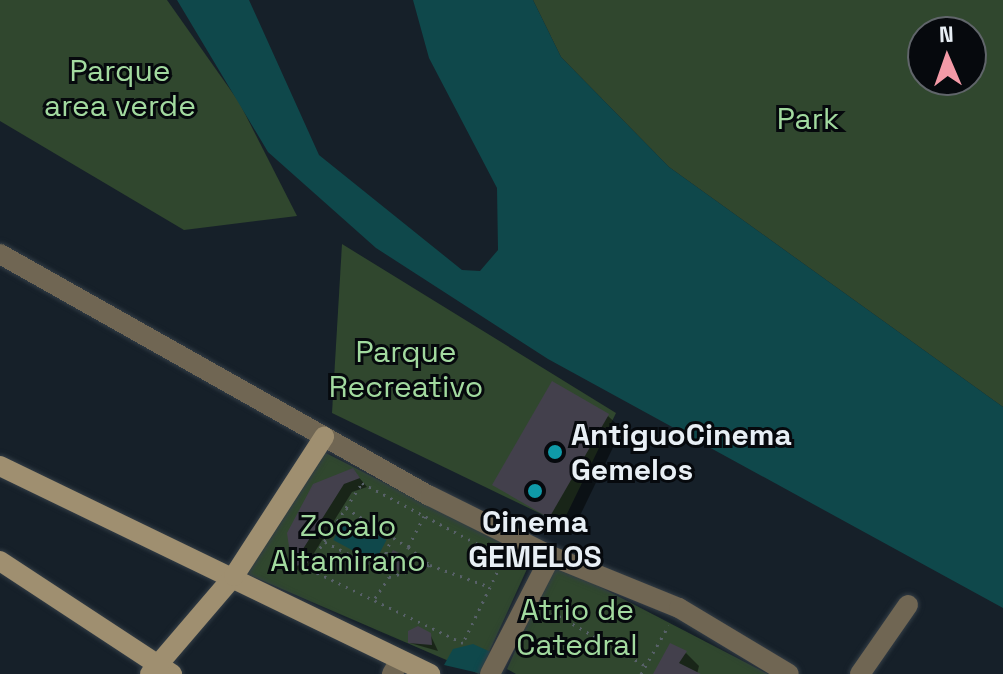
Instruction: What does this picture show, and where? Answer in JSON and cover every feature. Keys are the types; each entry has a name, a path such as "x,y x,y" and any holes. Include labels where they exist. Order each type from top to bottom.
{"street":[{"path":"0,254 324,437 551,556 679,608 789,674"},
{"path":"0,561 160,670 234,576 324,437"},
{"path":"0,466 234,576 396,667 430,674"},
{"path":"490,674 551,556"},
{"path":"860,674 908,605"}],"path":[{"path":"362,483 424,516 504,558 463,643 307,568 362,483"},
{"path":"346,508 388,528 390,542 383,561 389,577"},
{"path":"408,547 424,516"},
{"path":"324,542 367,563 383,561"},
{"path":"390,542 408,547 430,565 490,587"},
{"path":"374,600 389,577 430,565"},
{"path":"536,603 646,666"},
{"path":"641,674 679,608"}],"green space":[{"name":"Parque area verde","path":"0,0 167,0 239,102 297,216 184,230 0,121"},
{"name":"Park","path":"533,0 1003,0 1003,407 669,167 561,57"},
{"name":"Parque Recreativo","path":"342,244 616,413 562,524 332,413"},
{"name":"Zocalo Altamirano","path":"320,450 532,558 479,674 247,574"},
{"name":"Atrio de Catedral","path":"554,563 768,674 516,674 507,669"}],"shaded area":[{"path":"177,0 249,0 319,155 462,270 480,271 498,250 497,188 429,58 413,0 533,0 561,57 669,167 1003,407 1003,608 548,359 376,248 268,152"},
{"path":"345,518 386,540 375,562 333,540"},
{"path":"473,644 493,653 483,674 444,665 453,649"}],"building":[{"name":"AntiguoCinema Gemelos","path":"552,381 609,414 549,518 492,485"},
{"path":"353,468 360,478 344,484 303,549 308,563 292,567 287,533 313,484"},
{"path":"393,550 413,560 401,573 387,561"},
{"path":"418,626 431,633 432,645 408,643 408,631"},
{"path":"670,643 687,651 679,663 701,674 653,674"}],"place":[{"name":"AntiguoCinema Gemelos","path":"555,452"},
{"name":"Cinema GEMELOS","path":"535,491"}]}
